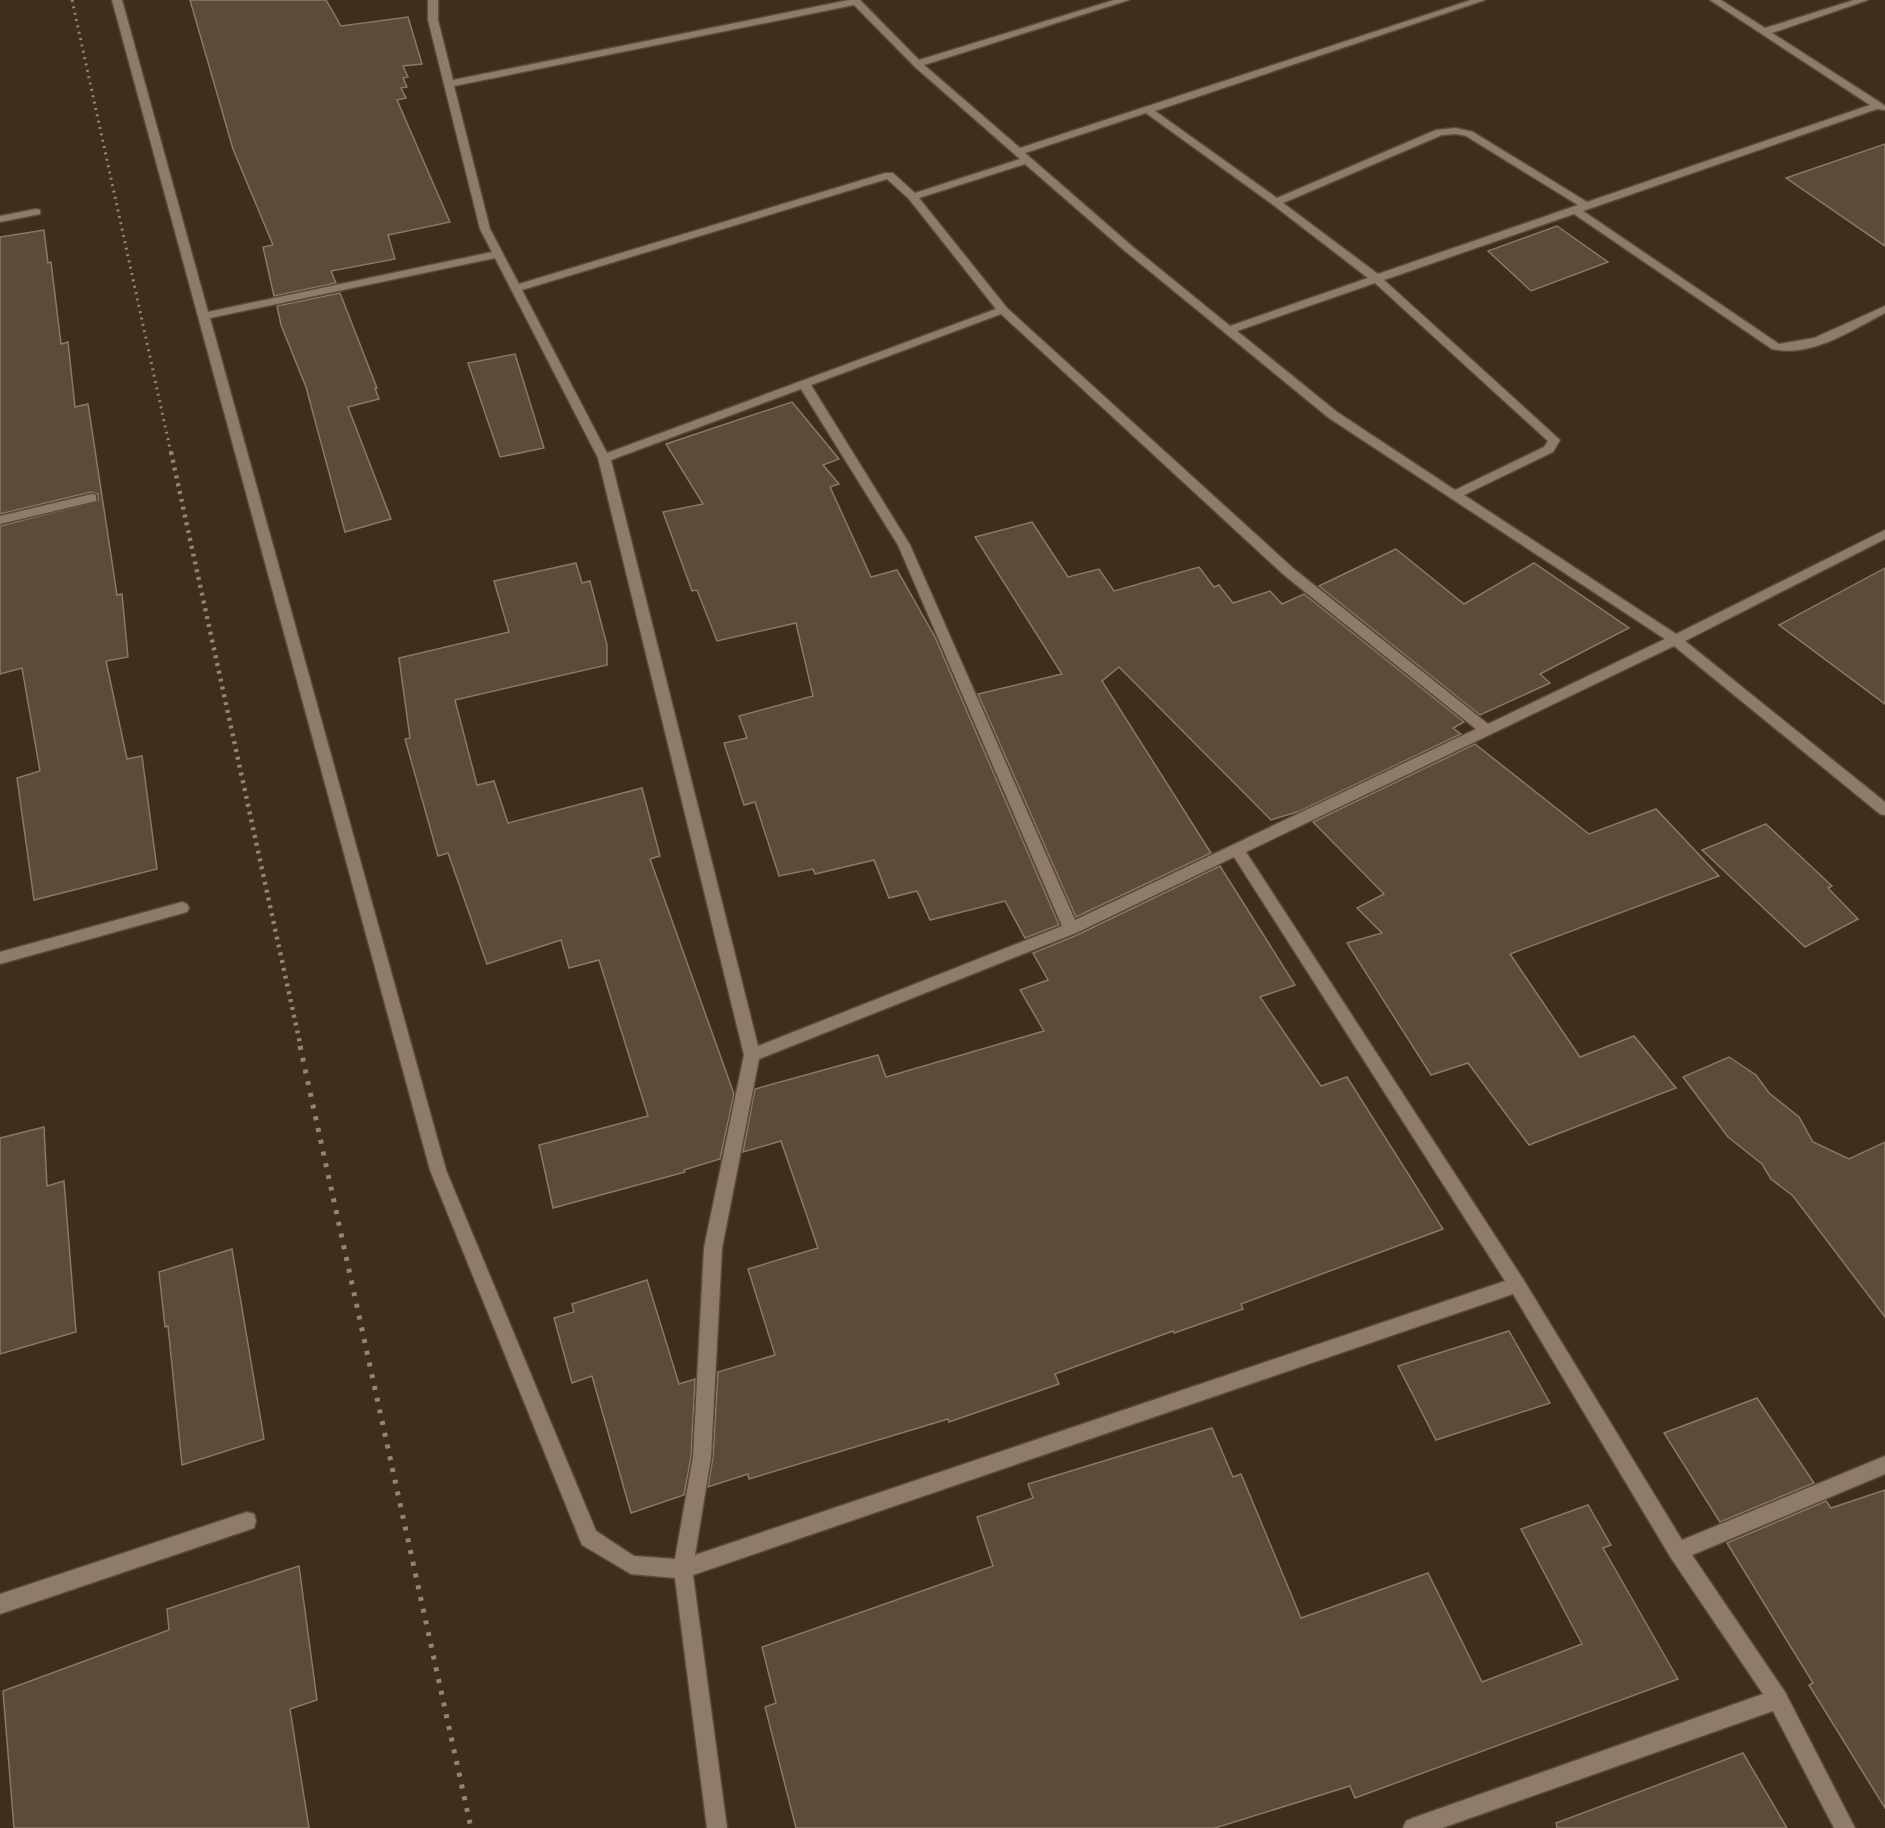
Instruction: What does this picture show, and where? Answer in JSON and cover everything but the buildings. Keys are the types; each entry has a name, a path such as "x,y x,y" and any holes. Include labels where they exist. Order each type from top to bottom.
{"street":[{"path":"117,0 438,1170 589,1538 631,1566 683,1569 1517,1285"},
{"path":"433,0 433,20 485,229 604,458 752,1055 713,1248 702,1457 683,1569 717,1828"},
{"path":"917,64 1124,0"},
{"path":"913,197 1146,109 1480,0"},
{"path":"1715,0 1882,107"},
{"path":"1764,32 1863,0"},
{"path":"449,84 856,1 917,64 1129,249 1333,415 1675,640 1885,810"},
{"path":"1228,330 1882,107"},
{"path":"1146,109 1276,202 1377,279 1554,440 1549,449 1454,495"},
{"path":"1276,202 1440,132 1456,131 1469,134 1582,209 1776,347 1793,348 1810,344 1885,309"},
{"path":"517,288 876,177 889,175 913,197 1003,310 1289,572 1486,730"},
{"path":"0,219 36,212"},
{"path":"205,316 498,254"},
{"path":"604,458 1003,310"},
{"path":"804,384 904,545 1071,929"},
{"path":"0,520 92,498"},
{"path":"752,1055 1071,929 1675,640 1885,534"},
{"path":"1238,850 1517,1285 1678,1551 1778,1699 1845,1828"},
{"path":"0,958 182,908"},
{"path":"1678,1551 1885,1465"},
{"path":"0,1604 247,1521"},
{"path":"1413,1828 1778,1699"}],"railway":[{"path":"72,0 171,453"},
{"path":"171,452 301,1048"},
{"path":"300,1046 471,1828"}]}
